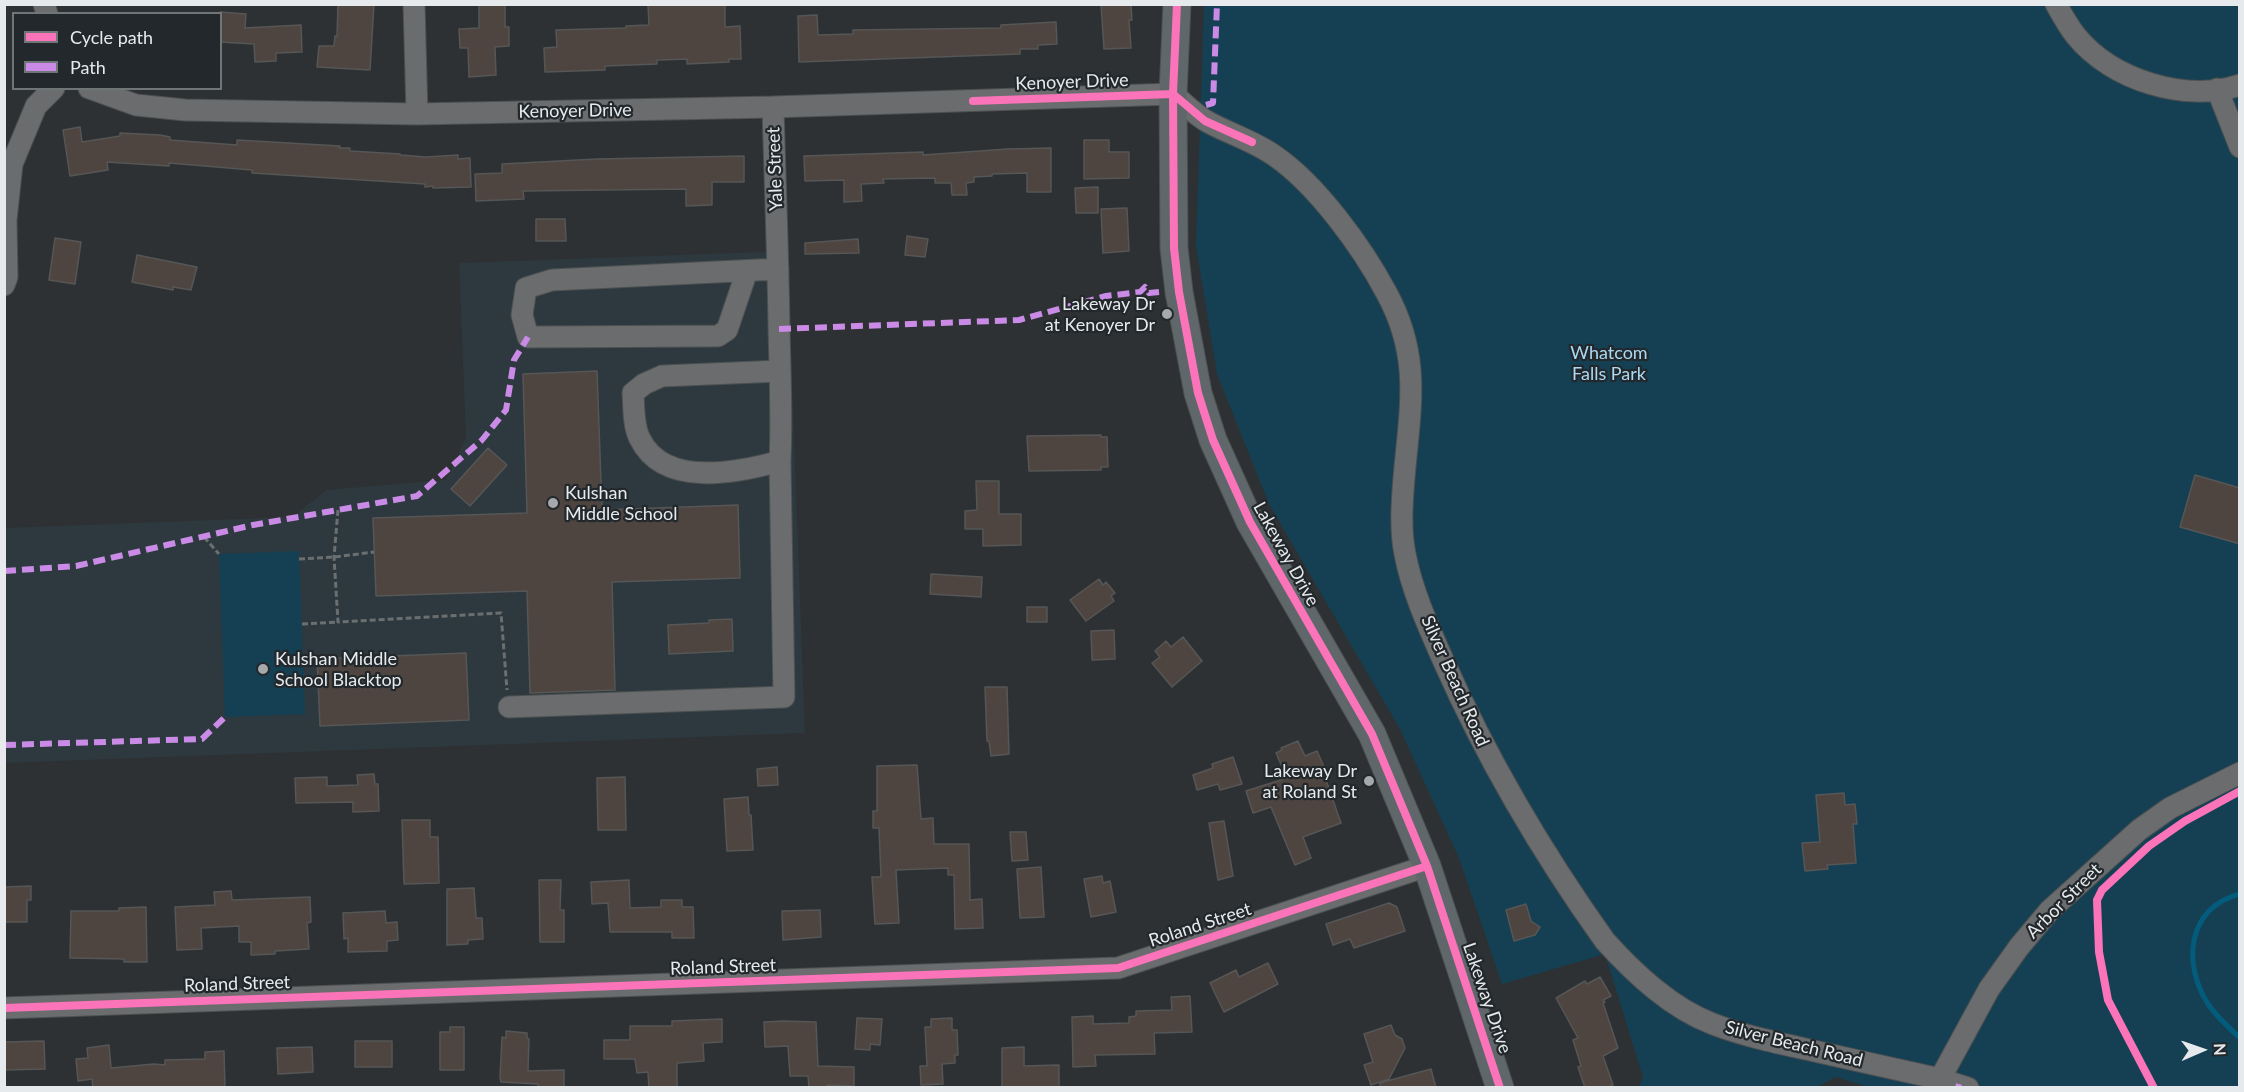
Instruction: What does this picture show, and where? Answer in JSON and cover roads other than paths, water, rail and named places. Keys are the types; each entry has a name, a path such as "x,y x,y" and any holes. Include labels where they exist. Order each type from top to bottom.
{"main road":[{"name":"Lakeway Drive","path":"1177,4 1173,94 1174,248 1177,281 1198,393 1211,434 1250,522 1372,734 1427,866 1500,1088"}],"street":[{"path":"414,4 417,114"},
{"path":"2056,4 2077,37 2108,64 2145,83 2186,91 2240,85"},
{"path":"2217,89 2240,147"},
{"path":"4,285 7,278 6,220 12,164 36,106 52,90"},
{"name":"Kenoyer Drive","path":"95,90 136,105 185,110 417,114 773,107 1173,94"},
{"name":"Silver Beach Road","path":"1173,94 1205,121 1252,142 1275,156 1306,182 1333,213 1386,291 1400,320 1410,359 1411,394 1403,496 1404,552 1409,570 1433,636 1489,757 1566,883 1605,941 1623,961 1652,986 1684,1009 1712,1023 1758,1038 1940,1079 1968,1088"},
{"name":"Yale Street","path":"509,707 784,697 780,371 773,107"},
{"path":"747,271 727,330 717,336 528,337 522,315 526,288 552,280 778,269"},
{"path":"780,371 662,376 644,384 633,393 639,438 667,467 686,473 729,471 756,468 780,461"},
{"name":"Arbor Street","path":"1940,1079 1989,989 2019,947 2050,910 2139,830 2170,808 2240,773"},
{"name":"Roland Street","path":"4,1008 1118,968 1427,866"}],"waterway":[{"path":"2240,894 2222,901 2209,911 2194,939 2193,955 2195,972 2208,1004 2240,1038"}],"place":[{"name":"Lakeway Dr at Kenoyer Dr","path":"1167,314"},
{"name":"Kulshan Middle School","path":"553,503"},
{"name":"Kulshan Middle School Blacktop","path":"263,669"},
{"name":"Lakeway Dr at Roland St","path":"1369,781"}],"park label":[{"name":"Whatcom Falls Park","path":"1609,364"}]}
